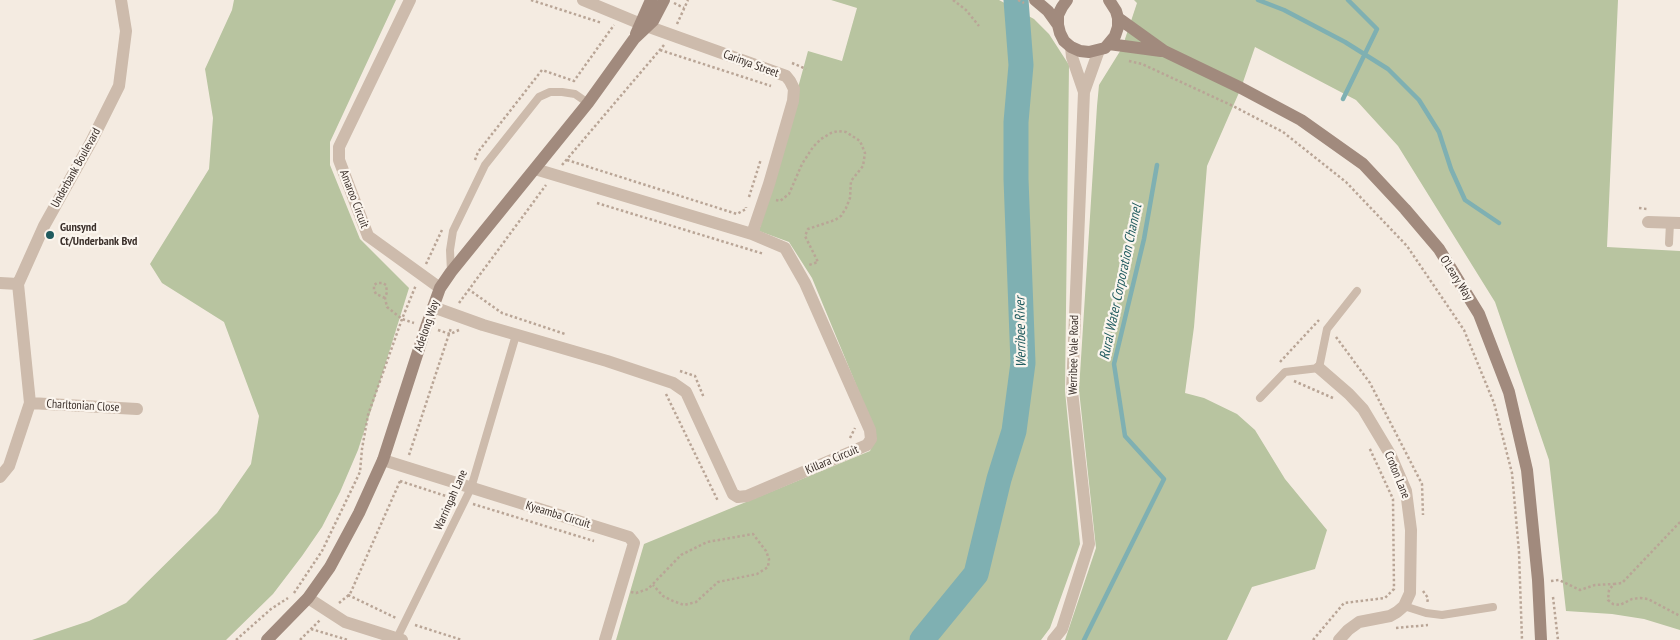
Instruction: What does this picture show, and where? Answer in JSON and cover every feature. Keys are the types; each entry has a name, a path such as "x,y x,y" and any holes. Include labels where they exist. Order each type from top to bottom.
{"street":[{"name":"Underbank Boulevard","path":"0,477 9,466 30,403 18,284 44,226 91,142 118,86 126,31 121,0"},
{"name":"Amaroo Circuit","path":"410,0 339,147 339,160 368,236 440,288"},
{"path":"583,0 644,25"},
{"name":"Adelong Way","path":"267,640 308,598 330,567 359,513 383,460 440,288 588,103 644,25 651,0"},
{"name":"Adelong Way","path":"644,25 654,22 664,0"},
{"path":"1035,0 1048,11 1058,25"},
{"path":"1068,0 1062,6 1058,15 1058,25 1064,41 1071,47"},
{"path":"1104,47 1115,36 1118,27 1116,11 1109,0"},
{"name":"O'Leary Way","path":"1118,18 1164,51 1241,88 1301,120 1363,164 1406,209 1438,249 1479,314 1509,392 1527,470 1538,580 1541,640"},
{"name":"Carinya Street","path":"644,25 786,76 790,81 794,89 793,101 752,234"},
{"name":"O'Leary Way","path":"1071,47 1080,52 1089,52 1104,47 1164,51"},
{"name":"Werribee Vale Road","path":"1071,47 1072,58 1084,92"},
{"name":"Werribee Vale Road","path":"1053,640 1062,629 1089,544 1072,391 1084,92 1104,47"},
{"name":"Killara Circuit","path":"433,307 483,325 607,361 673,383 686,392 733,494 738,496 747,496 866,446 871,439 870,430 805,283 784,248 752,234 535,169"},
{"path":"1648,222 1675,223"},
{"path":"0,283 18,284"},
{"name":"Croton Lane","path":"1319,368 1363,409 1390,454 1406,491 1411,539 1410,593 1404,606"},
{"name":"Charltonian Close","path":"30,403 137,409"},
{"name":"Kyeamba Circuit","path":"383,460 629,537 634,543 605,640"},
{"path":"308,598 345,622 399,639"},
{"path":"1339,640 1348,630 1360,622 1390,616 1404,606"}],"lane":[{"path":"451,272 450,250 453,231 485,165 539,97 550,92 562,92 575,94 588,103"},
{"path":"1669,243 1675,223"},
{"path":"1260,398 1285,372 1319,368 1327,328 1357,291"},
{"name":"Warringah Lane","path":"399,639 471,488 516,335"},
{"path":"1404,606 1426,613 1442,615 1494,607"}],"path":[{"path":"531,0 604,24"},
{"path":"953,0 966,10 979,26"},
{"path":"660,50 774,87"},
{"path":"1128,61 1142,64 1234,106 1282,132 1346,182 1412,253 1464,330 1494,403 1512,473 1519,552 1522,640"},
{"path":"764,198 780,201 789,194 802,164 813,147 831,133 838,131 846,132 860,141 865,148 863,166 851,181 850,198 842,216 808,229 805,236 818,262 798,270"},
{"path":"567,160 737,214 746,210 763,154"},
{"path":"592,201 765,255"},
{"path":"385,298 376,294 374,285 383,282 386,285 387,292 385,298 388,307 396,316 450,334 459,330 467,332"},
{"path":"468,289 502,314 566,334"},
{"path":"1323,315 1278,365 1294,382 1334,398"},
{"path":"676,370 694,376 706,402"},
{"path":"665,392 718,501"},
{"path":"842,442 851,438 855,427"},
{"path":"1313,640 1344,603 1385,598 1394,589 1393,499 1366,439"},
{"path":"400,481 600,543"},
{"path":"1552,588 1552,581 1559,580 1580,590 1595,585 1622,583 1680,522"},
{"path":"620,590 636,593 648,589 680,555 707,542 753,534 766,551 769,559 768,567 757,574 718,582 696,602 684,605 663,596 653,585"},
{"path":"1614,584 1609,590 1608,600 1613,604 1620,605 1632,599 1648,599 1680,616"},
{"path":"1553,596 1558,640"},
{"path":"1387,629 1436,623"},
{"path":"311,629 348,640"}],"green space":[{"path":"234,0 396,0 330,142 330,165 360,239 409,288 373,404 358,450 322,527 273,594 226,640 32,640 89,621 126,603 217,513 251,464 259,416 224,322 162,283 150,264 209,169 213,118 205,69 232,10"},
{"path":"831,0 999,0 1034,19 1049,34 1069,65 1065,391 1080,544 1050,628 1041,640 616,640 644,544 870,451 874,442 876,433 812,278 789,242 759,231 808,51 842,61 857,8"},
{"path":"1134,0 1618,0 1607,247 1680,251 1680,630 1644,619 1612,614 1566,611 1549,460 1495,302 1398,146 1356,100 1255,47 1241,88 1207,166 1194,327 1185,393 1204,398 1237,414 1255,430 1285,479 1327,530 1315,569 1252,587 1227,640 1065,640 1096,548 1079,390 1099,85 1122,48 1137,3"}],"waterway":[{"name":"Werribee River","path":"922,640 976,574 999,479 1014,431 1023,363 1016,179 1016,122 1021,65 1016,0"},
{"path":"1258,0 1284,10 1345,42 1388,69 1419,100 1439,132 1451,169 1465,200 1499,223"},
{"name":"Rural Water Corporation Channel","path":"1343,99 1377,29 1348,0"},
{"name":"Rural Water Corporation Channel","path":"1084,640 1164,479 1125,436 1114,364 1144,239 1157,165"}],"place":[{"name":"Gunsynd Ct/Underbank Bvd","path":"50,235"}]}
